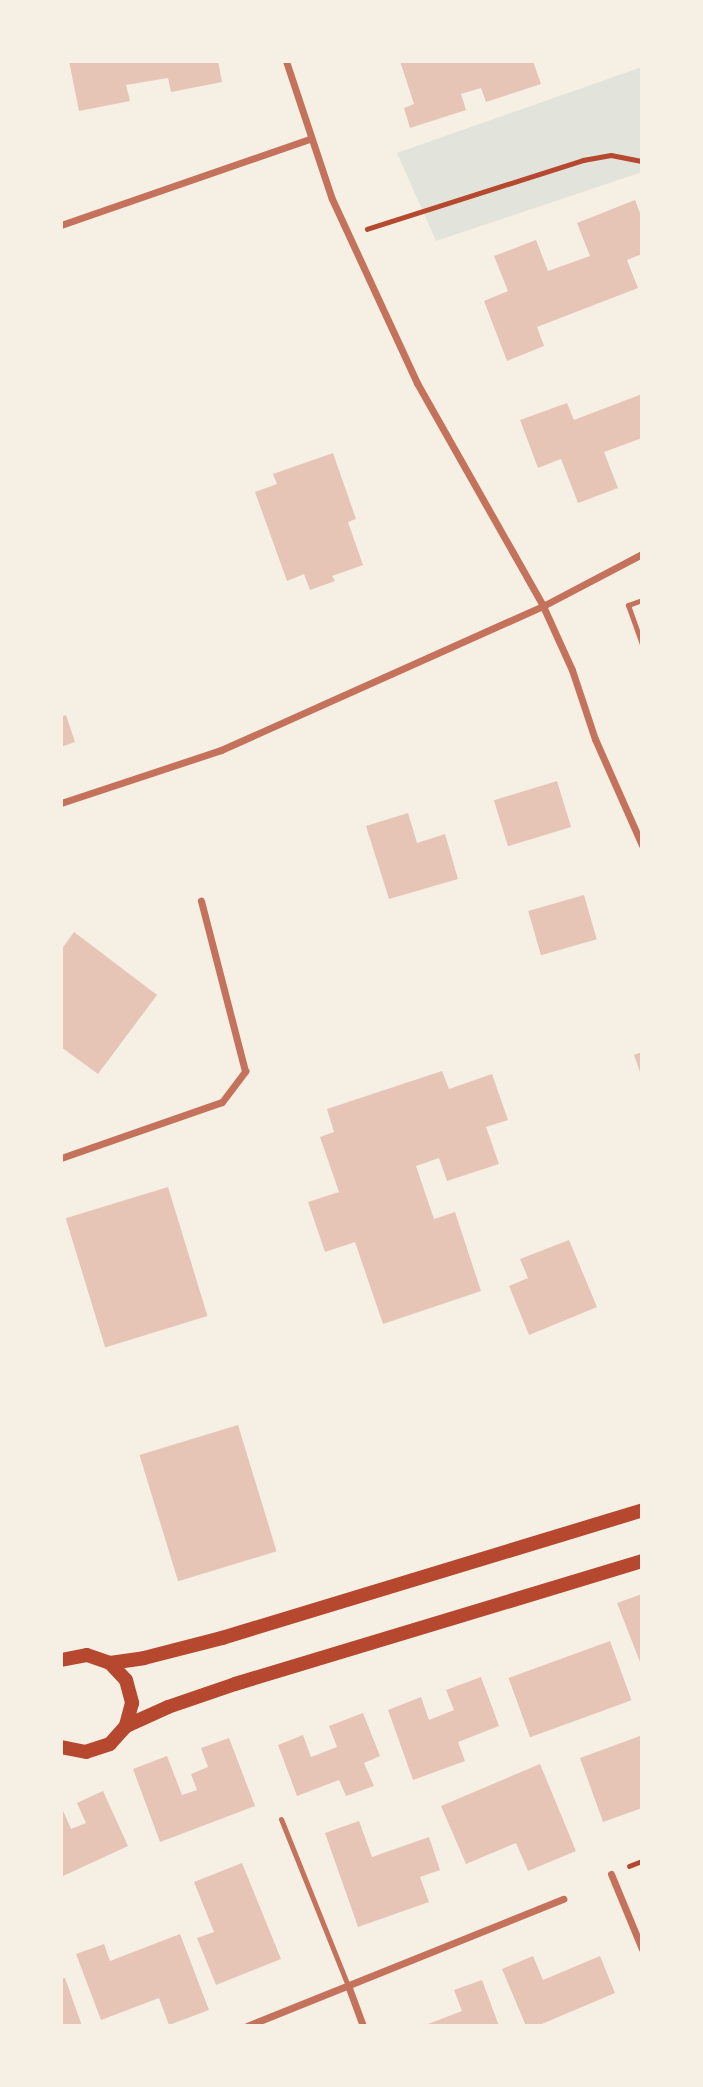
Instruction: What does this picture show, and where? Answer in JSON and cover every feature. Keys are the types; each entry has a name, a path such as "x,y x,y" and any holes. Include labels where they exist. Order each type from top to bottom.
{"main road":[{"path":"110,1663 144,1658 211,1641 642,1510"},
{"path":"126,1726 168,1707 235,1684 642,1561"},
{"path":"61,1747 74,1751 99,1750 119,1736 130,1715 130,1691 119,1671 110,1663 87,1655 62,1656"}],"street":[{"path":"286,61 310,139 348,235 416,383 543,606 572,670 595,739 642,845"},
{"path":"61,225 310,139"},
{"path":"61,803 221,750 543,606 642,554"},
{"path":"61,1158 222,1102 245,1071 201,901"},
{"path":"611,1874 642,1949"},
{"path":"247,2026 563,1899"},
{"path":"349,1987 363,2026"}],"lane":[{"path":"642,600 628,605 642,644"},
{"path":"281,1819 349,1987"}],"path":[{"path":"348,235 583,160 611,155 642,161"}],"shaded area":[{"path":"642,67 642,172 436,241 397,153"}],"building":[{"path":"69,61 218,61 222,82 171,92 168,78 126,85 130,101 79,111"},
{"path":"400,61 533,61 541,84 486,102 481,88 461,94 466,110 410,128 404,108 414,104"},
{"path":"635,200 642,218 642,254 627,260 638,288 537,327 544,346 507,361 484,301 508,291 494,256 536,240 548,271 590,256 577,223"},
{"path":"642,394 642,438 604,452 618,488 578,503 561,459 538,468 520,420 567,403 574,420"},
{"path":"333,453 356,519 348,522 363,565 332,576 335,581 310,590 304,574 287,581 255,492 277,484 273,474"},
{"path":"66,715 75,742 61,747 61,717"},
{"path":"557,781 571,827 508,846 494,800"},
{"path":"408,813 417,843 445,834 458,879 389,899 366,826"},
{"path":"584,895 597,939 541,955 528,911"},
{"path":"74,932 157,995 98,1074 61,1047 61,950"},
{"path":"642,1052 642,1075 641,1075 634,1055"},
{"path":"442,1071 449,1089 492,1074 508,1120 486,1127 499,1164 447,1181 439,1158 416,1166 434,1219 455,1212 481,1291 383,1324 355,1242 325,1252 308,1202 339,1192 320,1137 334,1132 327,1109"},
{"path":"168,1187 207,1316 105,1347 66,1218"},
{"path":"569,1240 597,1307 529,1335 509,1286 528,1278 520,1259"},
{"path":"238,1425 277,1551 178,1581 140,1455"},
{"path":"642,1594 642,1667 617,1603"},
{"path":"610,1641 632,1700 530,1737 509,1678"},
{"path":"481,1677 499,1726 458,1742 465,1761 413,1780 388,1710 421,1697 429,1720 454,1710 446,1690"},
{"path":"363,1713 380,1756 364,1763 374,1786 346,1796 339,1780 297,1796 278,1745 303,1735 311,1757 337,1747 329,1726"},
{"path":"640,1736 642,1808 603,1822 580,1758"},
{"path":"229,1738 255,1806 160,1842 133,1769 167,1756 182,1795 197,1790 191,1774 208,1767 201,1748"},
{"path":"540,1764 576,1851 528,1871 516,1843 466,1864 441,1806"},
{"path":"103,1791 128,1846 61,1877 61,1806 71,1829 86,1823 77,1803"},
{"path":"359,1821 372,1857 429,1837 440,1870 420,1877 429,1902 358,1927 325,1833"},
{"path":"242,1863 281,1959 216,1985 197,1938 214,1932 194,1882"},
{"path":"180,1934 209,2010 169,2025 159,1998 101,2020 76,1954 104,1944 110,1961"},
{"path":"533,1956 543,1980 600,1956 615,1993 537,2026 526,2026 502,1969"},
{"path":"65,1978 82,2026 61,2026 61,1979"},
{"path":"482,1980 499,2026 423,2026 462,2011 454,1990"}]}
